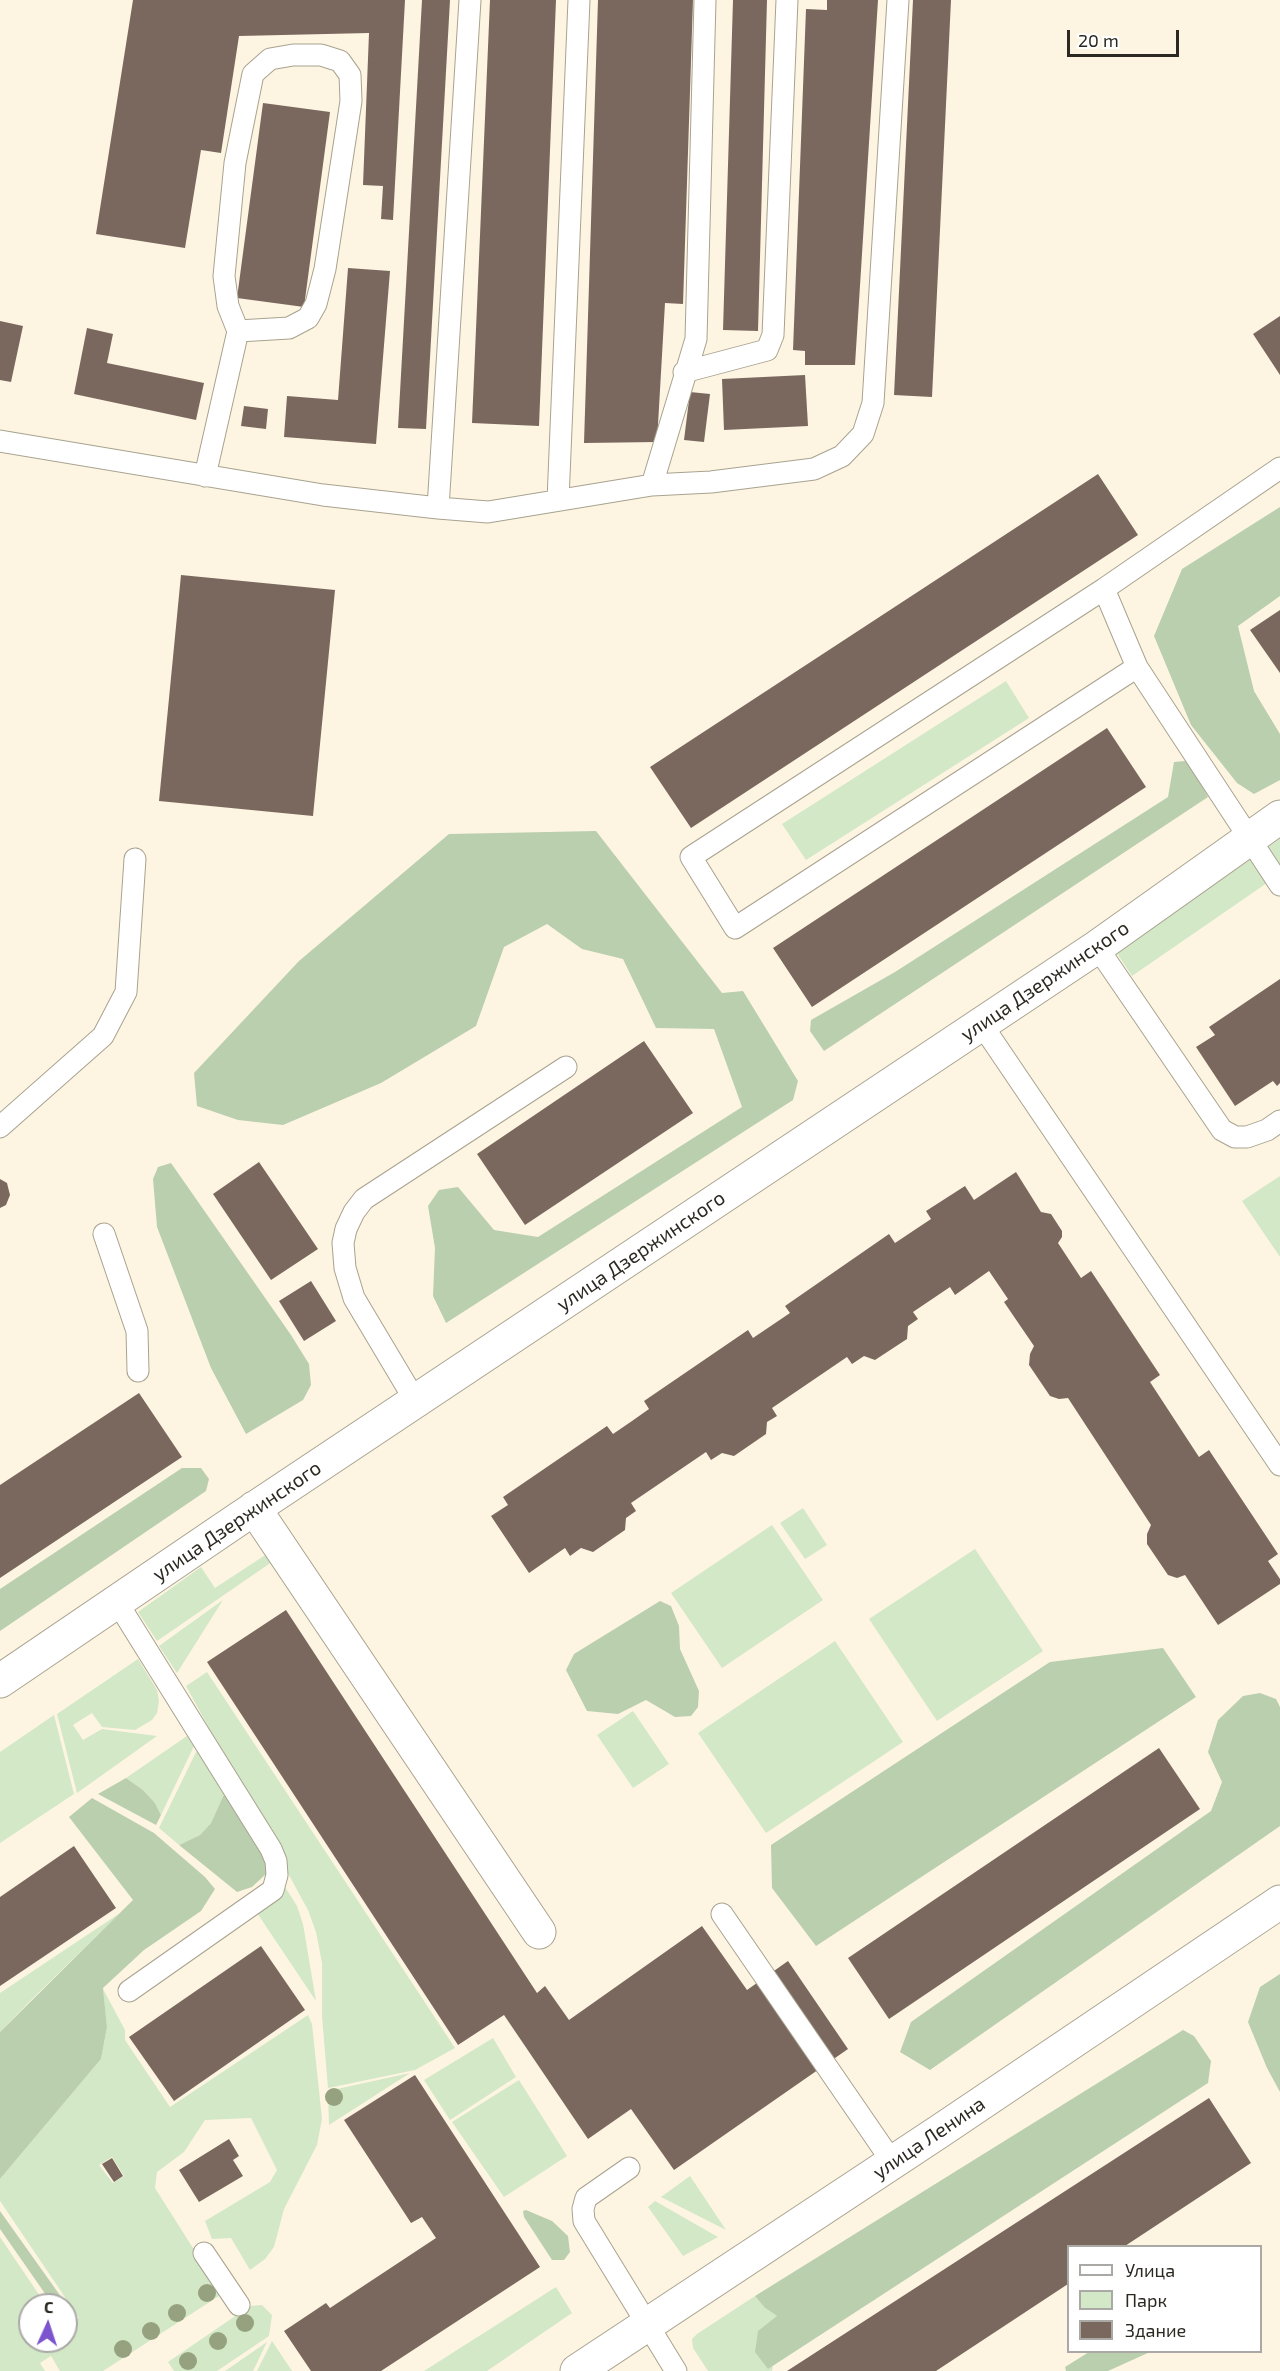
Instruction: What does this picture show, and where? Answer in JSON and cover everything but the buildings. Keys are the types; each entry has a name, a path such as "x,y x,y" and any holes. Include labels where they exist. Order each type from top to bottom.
{"street":[{"name":"улица Дзержинского","path":"0,1681 254,1508 982,1025 1097,947 1280,817"},
{"path":"254,1508 540,1932"},
{"name":"улица Ленина","path":"577,2371 893,2163 1280,1902"}],"lane":[{"path":"438,508 470,0"},
{"path":"558,500 579,0"},
{"path":"652,485 684,372 696,339 699,299 705,0"},
{"path":"684,372 767,350 773,335 787,0"},
{"path":"0,441 48,447 323,495 488,512 652,485 711,482 814,469 842,456 863,434 873,403 898,0"},
{"path":"205,476 238,331 228,306 224,276 235,163 253,74 270,59 293,55 321,55 340,61 350,75 351,101 325,269 316,304 308,318 289,328 238,331"},
{"path":"1137,667 735,928 691,857 1104,589 1280,468"},
{"path":"1104,589 1137,667 1280,885"},
{"path":"0,1127 103,1035 126,992 135,859"},
{"path":"1097,947 1222,1130 1235,1137 1247,1137 1267,1130 1280,1121"},
{"path":"982,1025 1280,1465"},
{"path":"416,1402 354,1298 345,1268 343,1243 346,1229 354,1212 364,1199 566,1067"},
{"path":"104,1234 137,1331 138,1371"},
{"path":"117,1602 271,1849 276,1861 277,1875 273,1890 129,1991"},
{"path":"722,1914 893,2163"},
{"path":"629,2168 586,2198 583,2209 584,2221 676,2371"},
{"path":"204,2253 239,2306"}],"green space":[{"path":"1280,507 1280,596 1238,626 1254,691 1280,734 1280,780 1254,794 1237,783 1191,725 1154,636 1182,569"},
{"path":"1006,681 1029,718 806,860 782,824"},
{"path":"1185,761 1194,771 1208,797 824,1051 810,1031 811,1020 895,972 1168,797 1174,762"},
{"path":"596,831 722,993 743,991 798,1081 793,1100 446,1323 433,1296 435,1248 428,1206 439,1190 458,1187 494,1230 538,1237 742,1107 714,1029 656,1028 623,959 582,949 547,924 504,947 476,1026 381,1083 283,1125 238,1120 197,1106 194,1073 299,961 449,834"},
{"path":"1280,839 1280,874 1132,976 1116,952"},
{"path":"171,1163 309,1364 311,1385 303,1400 246,1434 211,1368 157,1227 153,1179 158,1167"},
{"path":"1280,1176 1280,1257 1242,1201"},
{"path":"182,1468 201,1468 209,1479 206,1491 0,1631 0,1589"},
{"path":"803,1508 827,1545 805,1559 780,1523"},
{"path":"772,1525 823,1600 722,1668 671,1593"},
{"path":"975,1549 1043,1651 937,1721 869,1619"},
{"path":"273,1550 282,1555 157,1641 138,1612 201,1567 215,1588"},
{"path":"223,1600 177,1673 159,1646"},
{"path":"660,1601 671,1606 679,1626 680,1649 699,1691 698,1707 691,1716 675,1717 646,1700 618,1714 587,1711 566,1670 574,1654"},
{"path":"835,1641 903,1742 766,1833 698,1733"},
{"path":"1163,1648 1196,1697 816,1946 772,1888 771,1845 1050,1662"},
{"path":"138,1659 157,1690 159,1701 157,1713 152,1720 135,1730 102,1727 92,1713 73,1725 83,1740 102,1729 157,1736 77,1793 57,1714"},
{"path":"207,1672 455,2048 415,2070 328,2088 322,2016 322,1963 316,1932 308,1910 186,1686"},
{"path":"1260,1693 1276,1699 1280,1707 1280,1826 930,2070 900,2052 911,2022 1211,1811 1222,1782 1208,1752 1218,1720 1243,1696"},
{"path":"633,1711 669,1764 633,1788 597,1735"},
{"path":"54,1715 74,1794 0,1843 0,1752"},
{"path":"187,1736 194,1746 161,1815 155,1803 143,1790 126,1778"},
{"path":"197,1750 225,1792 211,1823 200,1835 179,1845 159,1828"},
{"path":"126,1778 143,1790 155,1803 161,1815 156,1825 98,1794"},
{"path":"225,1792 270,1859 266,1874 252,1887 237,1892 179,1845 200,1835 211,1823"},
{"path":"92,1798 154,1833 205,1877 215,1889 201,1911 144,1950 103,1988 107,2027 101,2059 0,2179 0,2032 133,1900 69,1817"},
{"path":"285,1887 297,1906 303,1924 316,2001 257,1913"},
{"path":"120,1913 29,2002 0,2032 0,1993"},
{"path":"1280,1974 1280,2092 1267,2068 1248,2022 1260,1987"},
{"path":"103,1989 125,2030 125,2040 170,2107 308,2015 312,2024 322,2119 317,2145 284,2209 274,2247 265,2259 250,2270 231,2238 212,2239 205,2221 270,2182 277,2170 251,2118 205,2120 184,2152 157,2172 155,2188 222,2294 103,2371 60,2371 51,2356 40,2363 45,2371 0,2371 0,2237 38,2293 18,2293 18,2353 78,2353 78,2293 62,2293 0,2201 0,2179 101,2059 107,2027","holes":["112,2157 124,2176 113,2183 99,2165"]},
{"path":"1183,2030 1194,2036 1211,2061 1208,2083 768,2369 755,2352 758,2331 777,2316 765,2308 755,2296"},
{"path":"493,2038 516,2077 450,2120 424,2080"},
{"path":"410,2073 329,2125 328,2091"},
{"path":"519,2080 567,2156 504,2197 452,2122"},
{"path":"690,2176 726,2230 661,2197"},
{"path":"655,2201 718,2237 683,2256 648,2207"},
{"path":"526,2210 552,2221 568,2236 570,2252 564,2260 552,2260 524,2217 523,2211"},
{"path":"0,2211 58,2293 45,2293 0,2229"},
{"path":"556,2287 572,2313 487,2371 424,2371"},
{"path":"755,2296 765,2308 777,2316 768,2368 773,2366 772,2371 708,2371 693,2348 692,2339"},
{"path":"262,2305 272,2315 269,2336 217,2371 174,2371 168,2362 250,2306"},
{"path":"272,2341 292,2371 257,2371"},
{"path":"267,2342 253,2371 225,2371"},
{"path":"1087,2353 1148,2353 1108,2371 1066,2371 1065,2367"}]}
